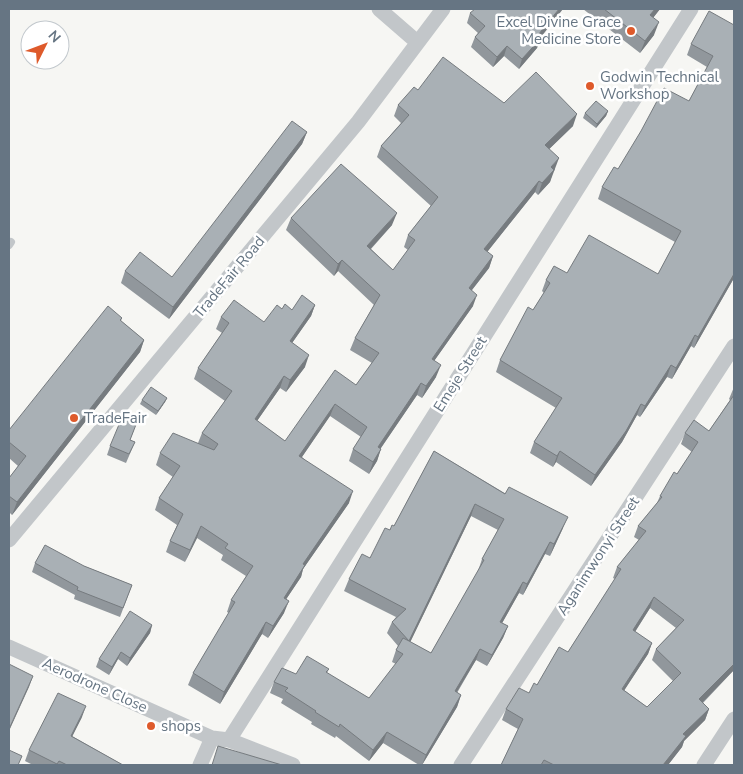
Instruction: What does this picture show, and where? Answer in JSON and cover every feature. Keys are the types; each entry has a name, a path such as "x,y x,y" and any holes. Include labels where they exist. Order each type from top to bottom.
{"street":[{"path":"379,9 418,42"},
{"name":"TradeFair Road","path":"11,534 358,122 443,9"},
{"name":"Emeje Street","path":"229,740 691,9"},
{"name":"Aganimwonyi Street","path":"461,765 734,346"},
{"name":"Aerodrone Close","path":"9,647 212,738 229,740 293,765"},
{"path":"704,765 734,719"},
{"path":"200,765 212,738"}],"building":[{"path":"475,9 559,9 538,35 541,38 522,59 507,46 497,57 475,37 485,26 470,13"},
{"path":"604,9 655,9 650,15 659,22 645,41"},
{"path":"709,11 734,25 734,274 698,337 695,335 676,368 671,365 645,406 641,404 626,431 595,475 560,451 557,456 534,442 562,398 500,360 528,307 533,310 550,283 546,280 554,266 567,273 589,235 658,274 681,231 602,187 614,167 618,169 664,88 689,101 713,56 691,44"},
{"path":"443,57 504,103 536,72 577,114 545,145 559,158 551,167 554,170 542,183 539,181 484,249 493,256 469,288 477,295 432,359 441,365 426,386 421,383 378,447 381,449 373,462 353,449 367,427 335,404 299,456 353,491 303,564 305,565 284,598 289,601 273,626 266,622 224,692 193,673 235,602 231,600 253,566 225,548 228,544 201,526 190,550 170,541 183,514 159,498 180,466 160,453 173,433 214,450 218,444 202,433 232,391 198,368 229,323 221,317 234,300 264,322 277,305 282,309 285,304 292,310 302,295 315,305 290,341 309,355 290,380 284,376 255,419 285,441 335,370 356,385 379,353 355,338 380,295 342,260 338,264 291,218 341,164 397,213 367,246 393,270 415,240 408,235 438,197 381,146 409,115 398,105 414,87 418,90"},
{"path":"596,101 608,111 597,124 585,113"},
{"path":"292,121 307,132 173,307 125,271 140,252 172,277"},
{"path":"108,306 122,318 120,320 144,340 17,502 9,496 9,478 26,456 9,442 9,430"},
{"path":"151,387 167,398 158,411 142,400"},
{"path":"734,395 734,664 699,699 709,709 683,734 686,736 663,765 554,765 544,760 541,765 501,765 523,719 506,709 519,688 529,693 534,683 537,685 559,647 568,652 621,569 617,567 646,531 638,526 662,497 660,496 674,472 677,474 698,442 685,433 694,420 709,431","holes":["654,597 684,620 656,649 681,673 647,707 622,689 652,643 633,630"]},
{"path":"123,415 137,422 130,440 135,442 129,454 110,446"},
{"path":"434,451 505,494 509,487 568,517 554,544 550,542 527,584 523,582 500,622 508,626 492,655 480,649 455,691 461,695 426,755 387,732 373,750 340,724 339,727 285,691 288,688 274,682 282,668 296,674 307,656 329,669 326,672 369,698 403,654 396,650 403,638 409,641 392,622 406,609 349,579 362,554 370,558 385,528 390,530 392,525 394,526","holes":["475,504 504,519 482,559 484,560 431,653 409,641"]},
{"path":"45,545 84,566 132,585 123,608 77,590 78,587 35,563"},
{"path":"130,611 152,625 130,658 121,652 112,667 99,659"},
{"path":"9,664 33,676 9,729"},
{"path":"58,693 86,706 71,736 123,765 67,765 59,761 57,764 29,750"},
{"path":"218,746 282,765 212,765"},
{"path":"9,750 22,756 18,765 9,765"}],"place":[{"name":"Excel Divine Grace Medicine Store","path":"631,31"},
{"name":"Godwin Technical Workshop","path":"590,86"},
{"name":"TradeFair","path":"74,418"},
{"name":"shops","path":"151,726"}]}
